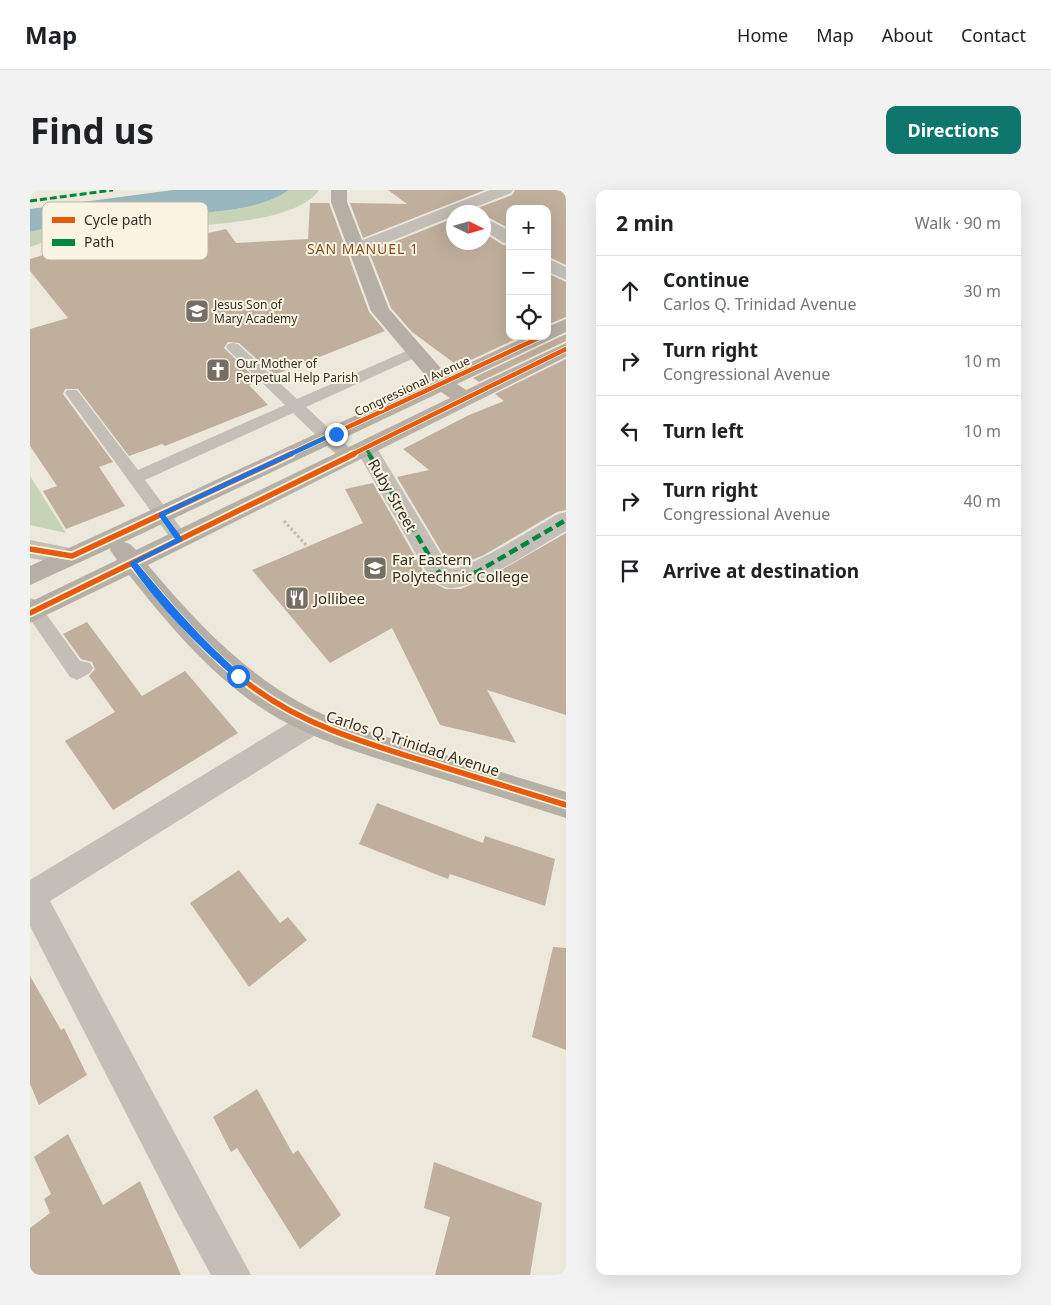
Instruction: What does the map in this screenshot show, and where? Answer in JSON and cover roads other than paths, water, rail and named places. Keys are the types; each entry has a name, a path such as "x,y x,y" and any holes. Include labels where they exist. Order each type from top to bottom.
{"main road":[{"path":"339,190 339,202 380,311 444,384 464,400"},
{"path":"551,332 566,325"},
{"name":"Congressional Avenue","path":"30,576 535,340"},
{"path":"31,610 132,563 566,349"},
{"name":"Carlos Q. Trinidad Avenue","path":"111,537 177,618 238,676 274,702 312,723 354,740 566,805"}],"street":[{"path":"474,205 505,190"},
{"path":"356,249 446,216"},
{"path":"491,227 506,236"},
{"path":"551,266 566,275"},
{"name":"Ruby Street","path":"357,452 440,574 451,579 477,572 566,520"},
{"path":"30,549 72,556"},
{"path":"232,1275 187,1194 31,897 312,723"}],"lane":[{"path":"233,347 328,437 357,452"},
{"path":"135,478 416,352"},
{"path":"72,393 180,539"},
{"path":"31,610 77,672 83,668"}],"water":[{"path":"173,190 289,190 273,199 256,205 217,212 208,212 208,202 83,202"},
{"path":"42,207 42,229 30,232 30,209"}],"place":[{"name":"Jesus Son of Mary Academy","path":"197,311"},
{"name":"Our Mother of Perpetual Help Parish","path":"218,370"},
{"name":"Far Eastern Polytechnic College","path":"375,568"},
{"name":"Jollibee","path":"297,598"}],"district":[{"name":"SAN MANUEL 1","path":"363,248"}]}
